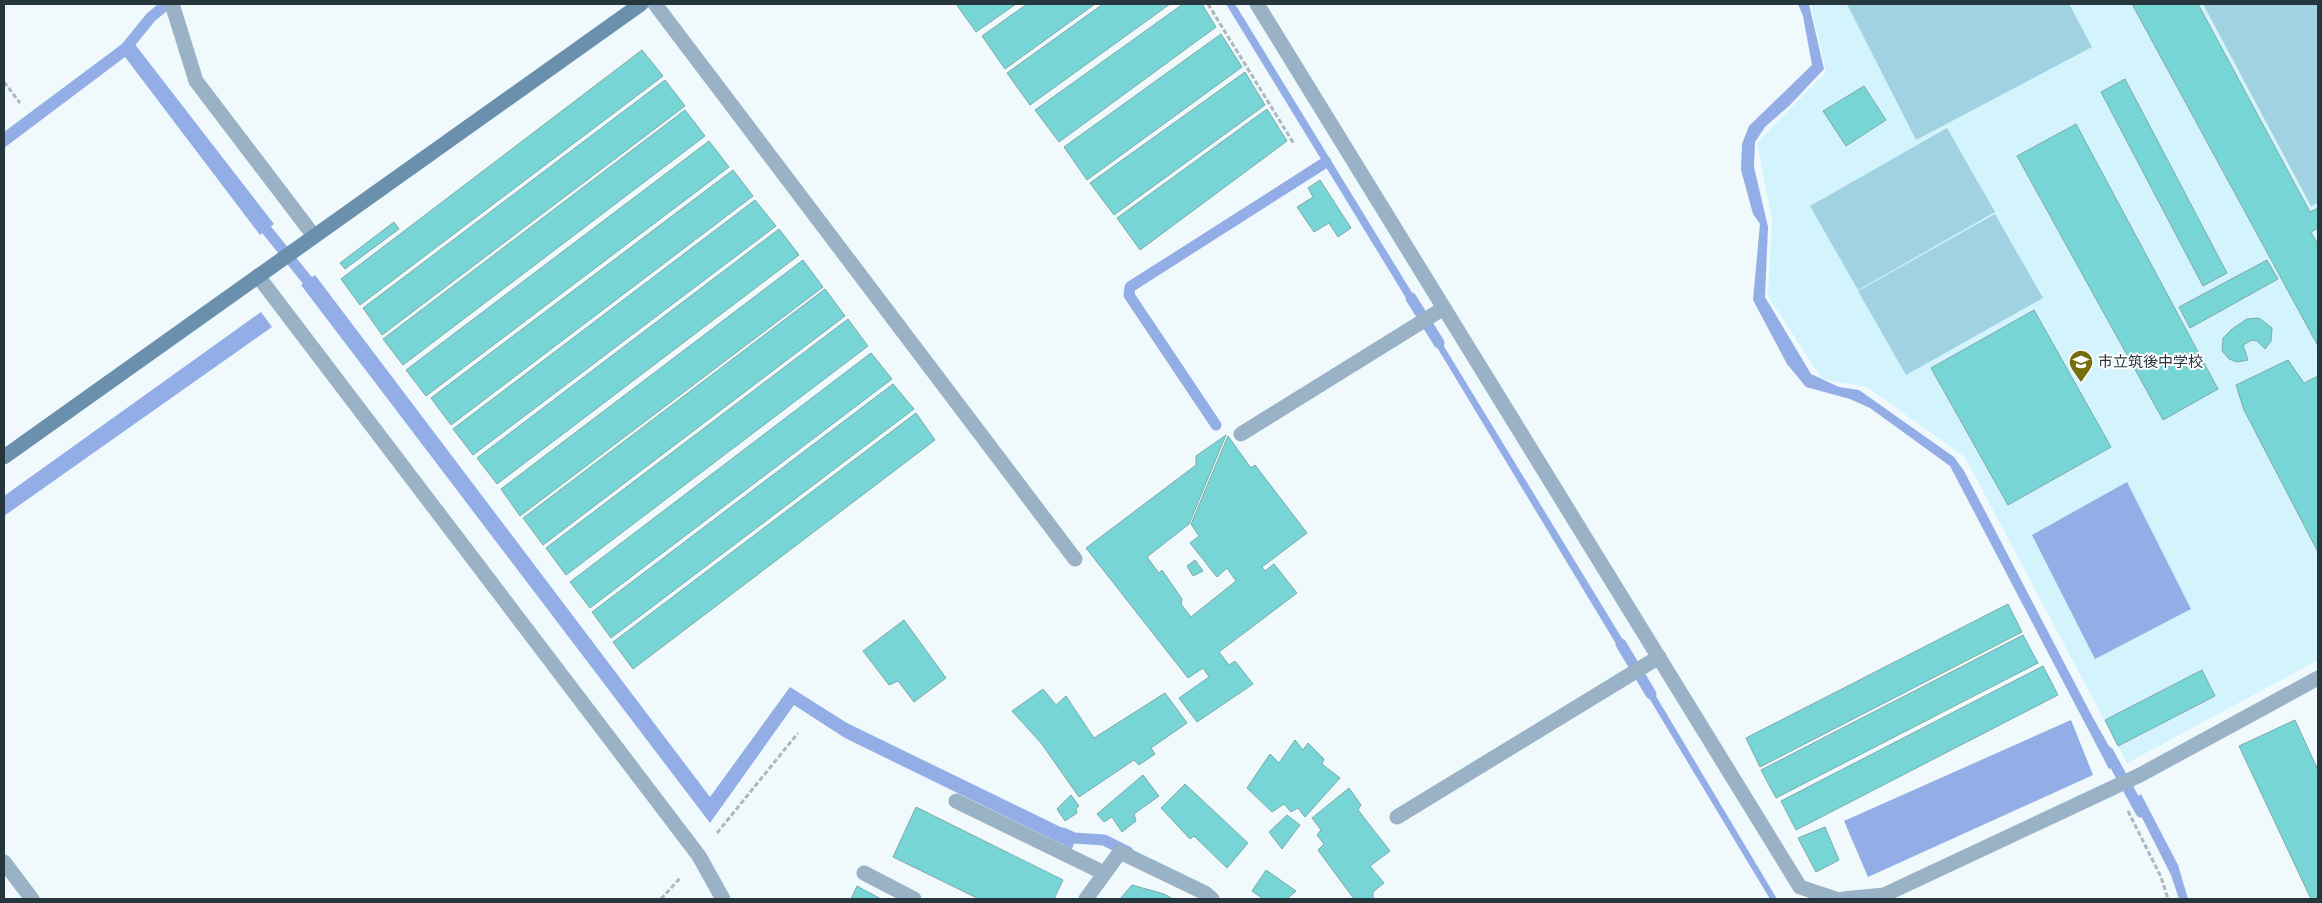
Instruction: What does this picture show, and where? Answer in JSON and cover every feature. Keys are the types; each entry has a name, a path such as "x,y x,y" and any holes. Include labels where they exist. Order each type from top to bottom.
{"street":[{"path":"172,4 196,81 314,236"},
{"path":"4,457 641,4"},
{"path":"655,4 1074,559"},
{"path":"1257,4 1800,887 1836,899"},
{"path":"258,276 699,856 723,899"},
{"path":"1240,434 1444,308"},
{"path":"1397,817 1659,657"},
{"path":"1843,899 1884,895 2140,776 2318,678"},
{"path":"956,801 1104,873"},
{"path":"1086,899 1120,852 1205,893 1212,899"},
{"path":"4,862 32,899"},
{"path":"864,873 914,899"}],"path":[{"path":"1208,4 1294,144"},
{"path":"4,82 20,103"},
{"path":"661,899 699,856 798,733"},
{"path":"2116,786 2161,877 2168,899"}],"shaded area":[{"name":"市立筑後中学校","path":"1811,4 2318,4 2318,660 2127,763 1965,457 1867,387 1822,379 1768,296 1772,219 1757,143 1826,72"},
{"path":"1847,4 2069,4 2092,47 1916,140"},
{"path":"2203,4 2318,4 2318,203 2311,206"},
{"path":"1947,128 1995,212 1858,290 1810,206"},
{"path":"1995,214 2043,298 1906,375 1858,291"}],"water":[{"path":"1226,4 1235,4 1422,309 1414,311"},
{"path":"1798,4 1809,4 1824,69 1790,105 1765,127 1755,142 1754,167 1768,227 1765,297 1811,374 1839,387 1859,390 1954,457 1964,471 2119,764 2109,769 1950,466 1870,408 1850,399 1806,387 1787,364 1753,300 1760,224 1753,214 1741,170 1742,144 1749,126 1812,65 1803,16"},
{"path":"130,38 274,224 260,235 125,57 4,148 4,132"},
{"path":"315,275 710,797 790,687 847,723 1077,835 1072,849 845,738 794,705 710,823 301,285"},
{"path":"261,312 272,327 4,516 4,496"},
{"path":"1434,330 1634,658 1624,657 1429,334"},
{"path":"2127,482 2191,609 2095,659 2032,535"},
{"path":"1647,681 1777,899 1770,899 1640,683"},
{"path":"2071,720 2093,775 1868,877 1844,821"},
{"path":"2141,794 2178,865 2188,899 2179,899 2171,875 2133,800"}],"building":[{"path":"956,4 1016,4 976,32"},
{"path":"1027,4 1095,4 1005,69 982,36"},
{"path":"1103,4 1170,4 1030,105 1007,73"},
{"path":"1183,4 1202,4 1216,27 1059,142 1035,110"},
{"path":"2132,4 2198,4 2310,212 2318,208 2318,228 2311,232 2318,245 2318,346"},
{"path":"1221,34 1242,67 1087,180 1064,147"},
{"path":"642,50 663,76 360,305 341,279"},
{"path":"1245,72 1265,105 1114,215 1090,183"},
{"path":"2125,79 2227,273 2203,286 2101,92"},
{"path":"665,80 685,106 382,335 363,308"},
{"path":"1864,86 1886,120 1846,146 1823,111"},
{"path":"1267,109 1287,141 1140,250 1117,218"},
{"path":"685,110 705,136 403,365 383,339"},
{"path":"2076,124 2218,389 2163,420 2017,156"},
{"path":"709,141 729,167 426,396 406,370"},
{"path":"733,170 753,196 451,425 431,398"},
{"path":"1320,180 1351,228 1338,237 1329,223 1314,232 1297,207 1313,197 1308,188"},
{"path":"755,200 776,226 473,455 453,429"},
{"path":"394,222 399,229 345,269 340,263"},
{"path":"779,229 799,255 497,484 477,458"},
{"path":"803,260 823,287 520,516 501,489"},
{"path":"2267,260 2278,279 2190,328 2179,307"},
{"path":"825,289 845,316 543,545 523,518"},
{"path":"2034,310 2111,447 2008,505 1931,368"},
{"path":"2259,318 2272,328 2271,341 2265,349 2257,341 2252,340 2243,345 2248,360 2237,362 2229,359 2222,351 2223,338 2247,319"},
{"path":"848,319 868,346 566,575 546,548"},
{"path":"871,353 892,379 590,608 570,582"},
{"path":"2288,360 2304,383 2318,376 2318,552 2244,410 2236,385"},
{"path":"893,384 914,409 611,638 592,612"},
{"path":"916,413 935,440 633,669 613,642"},
{"path":"1226,435 1189,524 1147,557 1159,573 1162,570 1182,599 1181,604 1191,617 1236,581 1227,568 1217,577 1190,543 1199,536 1191,524 1228,436 1251,468 1255,465 1307,533 1262,567 1265,571 1274,564 1297,593 1219,652 1229,665 1235,661 1253,684 1197,722 1179,698 1209,677 1203,668 1188,678 1086,548 1196,465 1196,456"},
{"path":"1195,560 1203,571 1193,576 1187,566"},
{"path":"2008,604 2022,632 1760,767 1746,738"},
{"path":"904,620 946,678 914,702 898,681 889,685 863,651"},
{"path":"2023,635 2038,663 1776,798 1761,770"},
{"path":"2043,666 2058,695 1796,830 1781,801"},
{"path":"2202,670 2215,696 2118,746 2105,720"},
{"path":"1043,689 1056,705 1066,696 1094,738 1165,693 1187,723 1151,748 1155,754 1139,765 1134,760 1079,797 1041,743 1012,711"},
{"path":"2295,720 2318,770 2318,899 2311,899 2239,746"},
{"path":"1295,740 1303,750 1308,743 1324,759 1322,764 1340,778 1305,817 1298,808 1291,812 1284,804 1272,812 1247,788 1270,754 1279,763"},
{"path":"1143,775 1159,796 1134,814 1136,821 1122,832 1112,817 1104,822 1097,814"},
{"path":"1185,784 1248,843 1227,868 1194,836 1190,839 1161,808"},
{"path":"1349,788 1361,805 1358,810 1390,851 1370,866 1384,883 1373,892 1373,899 1354,899 1318,850 1324,844 1317,835 1321,830 1312,818"},
{"path":"1071,795 1079,806 1076,809 1077,813 1065,821 1057,809"},
{"path":"916,807 1063,880 1054,899 979,899 893,857"},
{"path":"1287,815 1300,825 1282,849 1269,832"},
{"path":"1825,827 1839,860 1816,872 1798,838"},
{"path":"1266,870 1296,891 1287,899 1263,899 1252,891"},
{"path":"1132,885 1164,894 1173,899 1120,899"},
{"path":"857,886 881,899 851,899"}],"waterway":[{"path":"125,49 151,17 167,4"},
{"path":"1216,425 1129,295 1130,287 1326,162"},
{"path":"257,218 316,291"},
{"path":"1411,298 1439,343"},
{"path":"1621,644 1651,694"},
{"path":"2108,752 2141,812"},
{"path":"1063,833 1074,838 1104,840 1128,852"}],"place":[{"name":"市立筑後中学校","path":"2081,383"}]}
